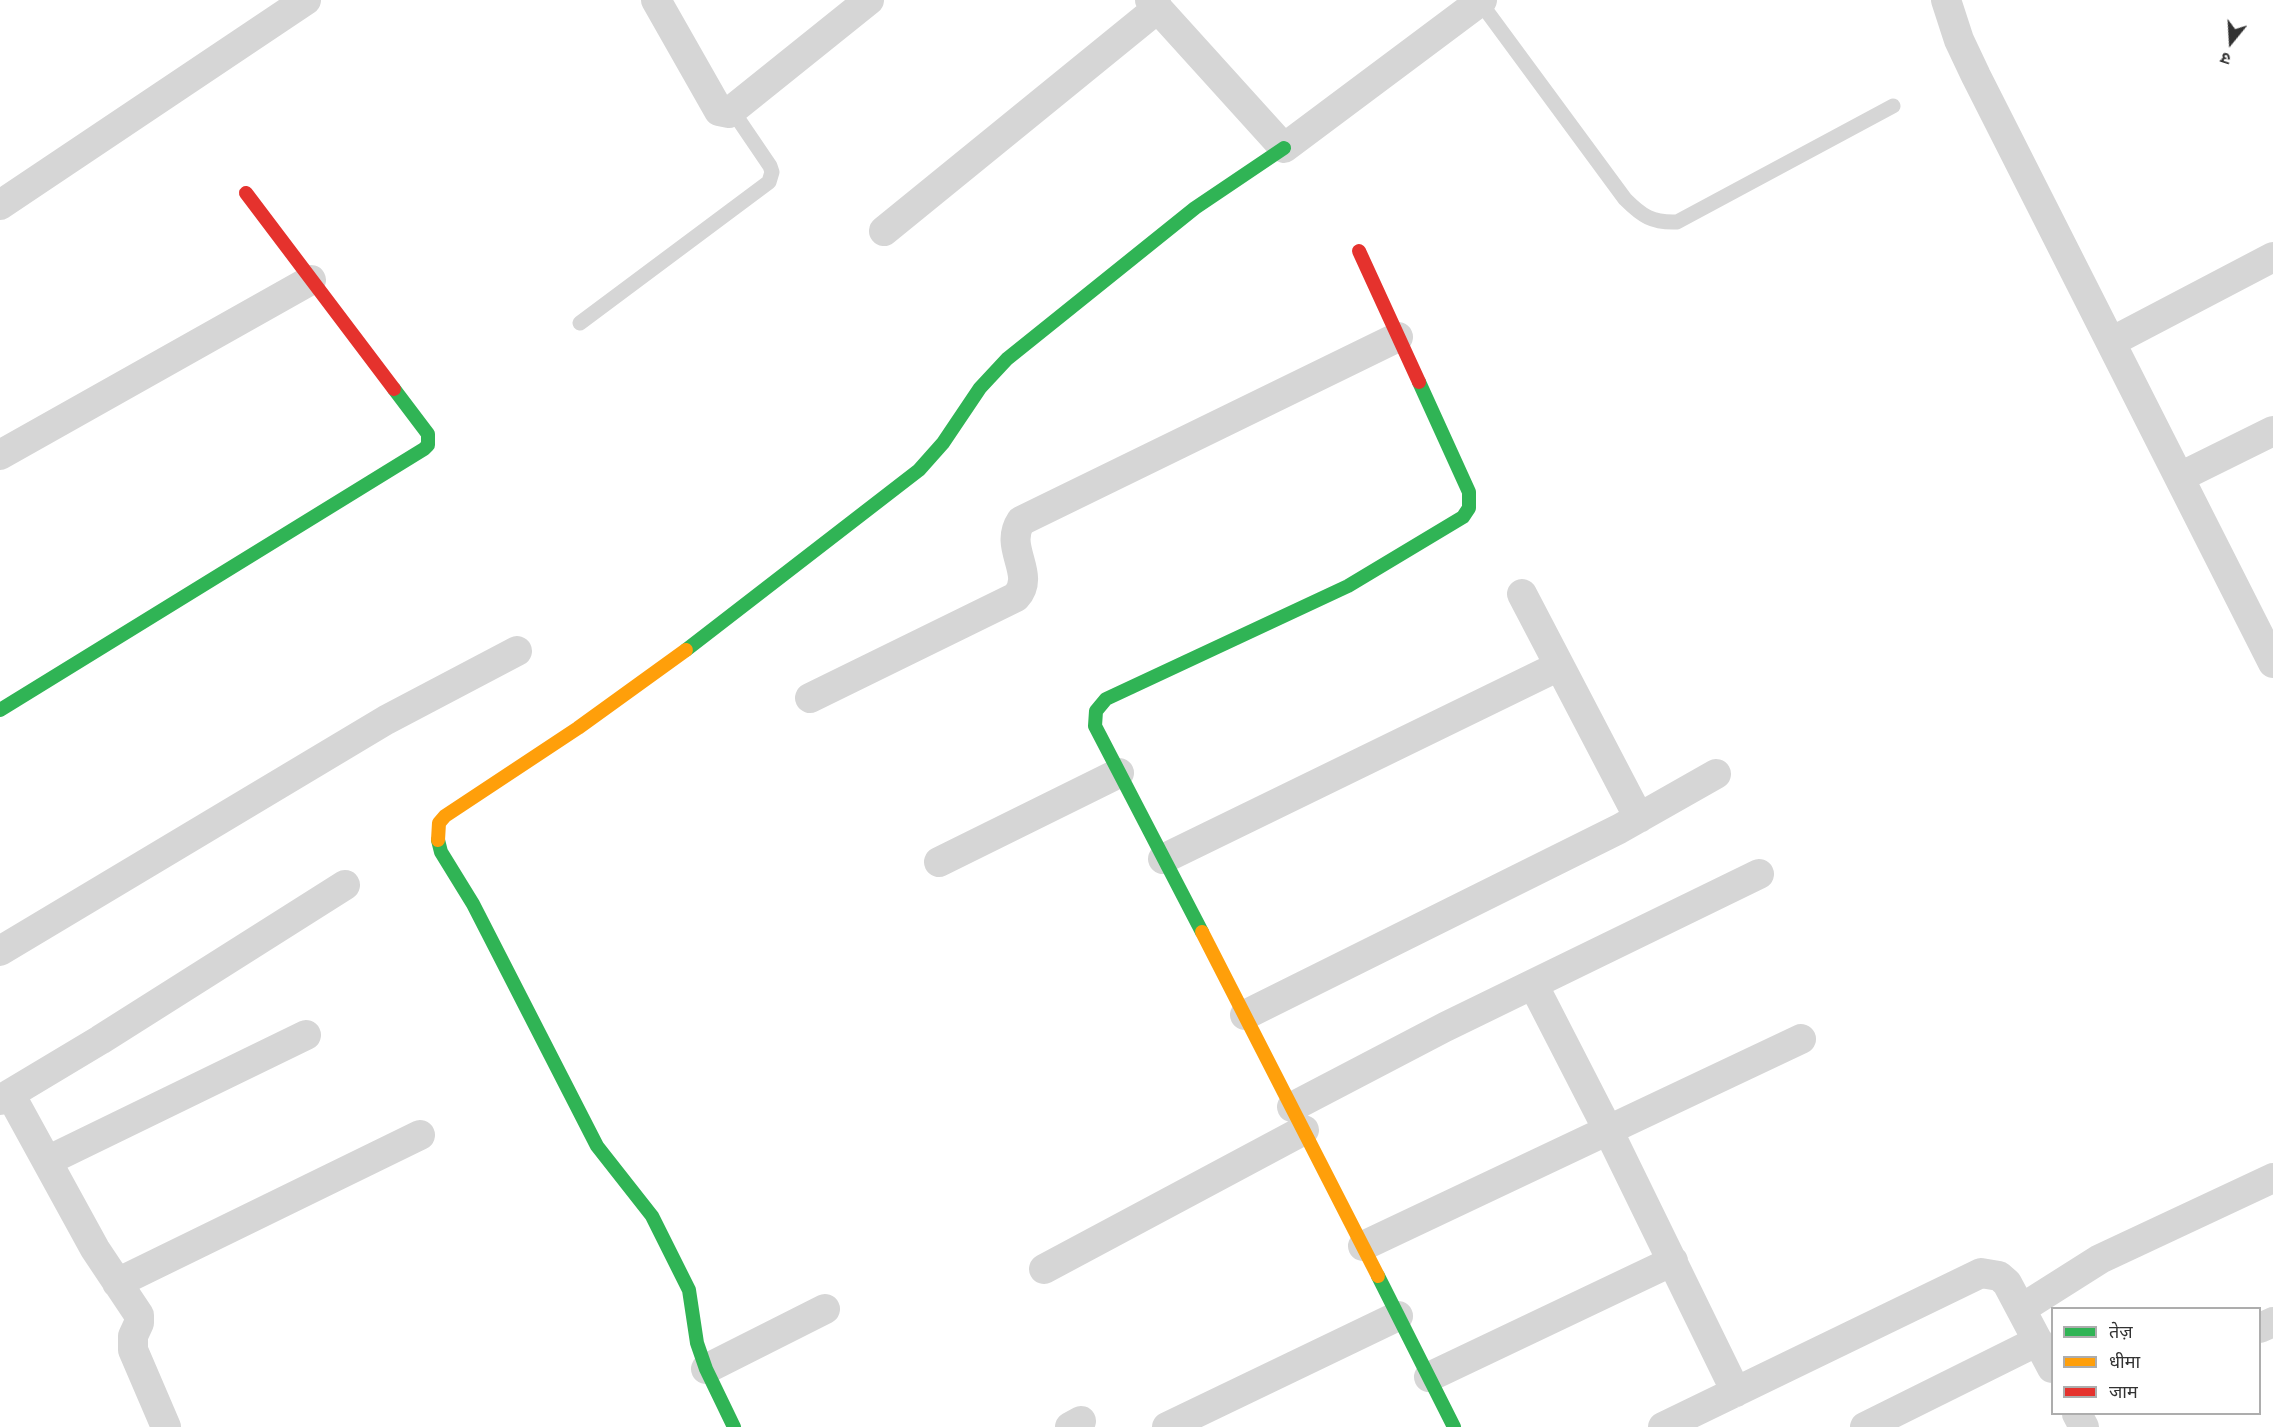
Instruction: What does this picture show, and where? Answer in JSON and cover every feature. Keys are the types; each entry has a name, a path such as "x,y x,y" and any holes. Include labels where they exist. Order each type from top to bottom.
{"street":[{"path":"0,205 306,0"},
{"path":"656,0 719,111 729,113 869,0"},
{"path":"1946,0 1959,40 1976,76 2273,663"},
{"path":"734,1427 706,1369 697,1343 689,1290 652,1216 597,1146 473,904 441,852 437,835 439,823 445,816 578,728 718,627 919,470 944,443 980,388 1007,359 1195,208 1284,148 1481,1"},
{"path":"884,231 1154,4 1284,148"},
{"path":"0,710 428,445 428,434 246,193"},
{"path":"1359,250 1469,492 1469,508 1463,517 1348,586 1106,699 1098,706 1094,716 1095,726 1298,1118 1454,1427"},
{"path":"2111,342 2273,257"},
{"path":"0,455 312,280"},
{"path":"810,698 1016,597 1022,590 1024,581 1014,542 1015,530 1021,521 1398,337"},
{"path":"2180,477 2273,431"},
{"path":"1522,594 1639,818"},
{"path":"0,951 386,720 517,651"},
{"path":"1163,860 1559,666"},
{"path":"939,862 1119,773"},
{"path":"1245,1015 1639,818 1716,774"},
{"path":"1044,1269 1445,1028 1759,874"},
{"path":"166,1427 133,1350 133,1336 139,1323 139,1315 95,1249 48,1161 5,1097 100,1040 345,885"},
{"path":"1533,984 1608,1130 1736,1392"},
{"path":"48,1161 306,1035"},
{"path":"1363,1246 1802,1039"},
{"path":"117,1283 420,1135"},
{"path":"2021,1309 2100,1259 2273,1178"},
{"path":"1429,1377 1673,1261"},
{"path":"1663,1427 1982,1273 1999,1276 2007,1283 2051,1366"},
{"path":"706,1369 825,1309"},
{"path":"1167,1427 1398,1316"},
{"path":"1865,1427 2038,1341"}],"lane":[{"path":"1481,1 1625,200 1642,216 1664,222 1677,222 1893,106"},
{"path":"580,322 769,182 772,172 770,166 732,111"}],"traffic: fast":[{"path":"686,650 919,470 943,443 980,388 1007,359 1195,208 1284,148"},
{"path":"1202,932 1095,726 1096,711 1106,699 1348,586 1463,517 1469,508 1469,492 1419,382"},
{"path":"0,710 424,449 428,445 428,434 394,389"},
{"path":"438,840 441,852 473,904 597,1146 652,1216 689,1290 697,1343 706,1369 734,1427"},
{"path":"1378,1276 1454,1427"}],"traffic: slow":[{"path":"438,840 439,823 445,816 578,728 686,650"},
{"path":"1202,932 1378,1276"}],"traffic: jam":[{"path":"246,193 394,389"},
{"path":"1359,251 1419,382"}]}
